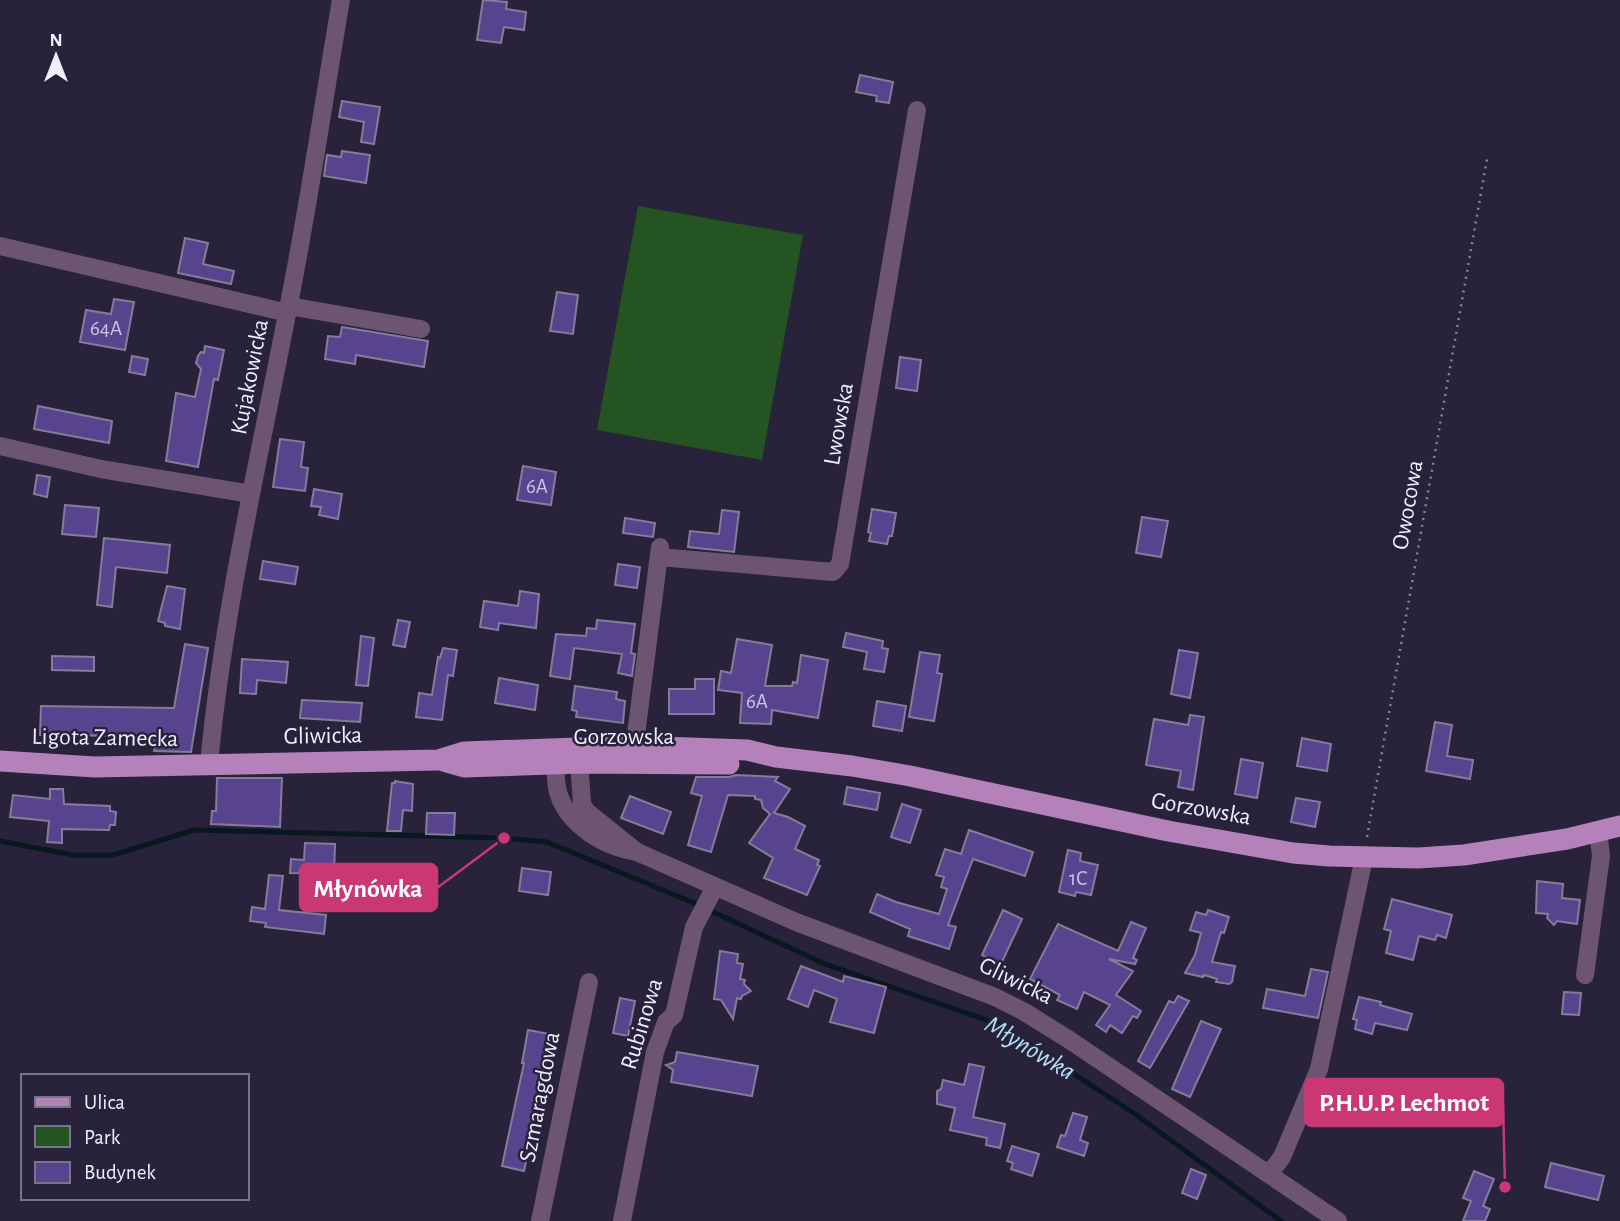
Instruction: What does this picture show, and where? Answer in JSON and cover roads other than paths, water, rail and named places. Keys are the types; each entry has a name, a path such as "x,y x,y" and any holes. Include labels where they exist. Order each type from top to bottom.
{"main road":[{"name":"Gorzowska","path":"567,759 747,750 776,757 909,776 1168,831 1281,850 1364,858 1464,855 1567,839 1620,826"},
{"name":"Gliwicka","path":"209,764 438,760 464,767 567,759"},
{"name":"Ligota Zamecka","path":"0,761 95,767 209,764"}],"street":[{"name":"Kujakowicka","path":"209,764 219,674 288,309 341,0"},
{"name":"Lwowska","path":"633,755 660,552 833,572 840,565 917,110"},
{"path":"0,246 288,309 421,329"},
{"path":"0,446 101,469 251,495"},
{"name":"Gliwicka","path":"567,759 557,791 568,813 575,822 618,849 637,852 796,922 950,979 1023,1011 1338,1221"},
{"path":"1585,975 1601,856 1598,831"},
{"path":"1269,1174 1282,1157 1319,1069 1364,858"},
{"name":"Rubinowa","path":"622,1221 656,1052 666,1022 674,1015 694,927 715,887"},
{"name":"Szmaragdowa","path":"540,1221 589,982"}],"waterway":[{"name":"Młynówka","path":"0,841 73,855 113,855 194,830 504,838 547,842 694,903"},
{"name":"Młynówka","path":"713,912 825,964 998,1024 1135,1114 1281,1221"}],"place":[{"name":"Młynówka","path":"504,838"},
{"name":"P.H.U.P. Lechmot","path":"1505,1187"}]}
